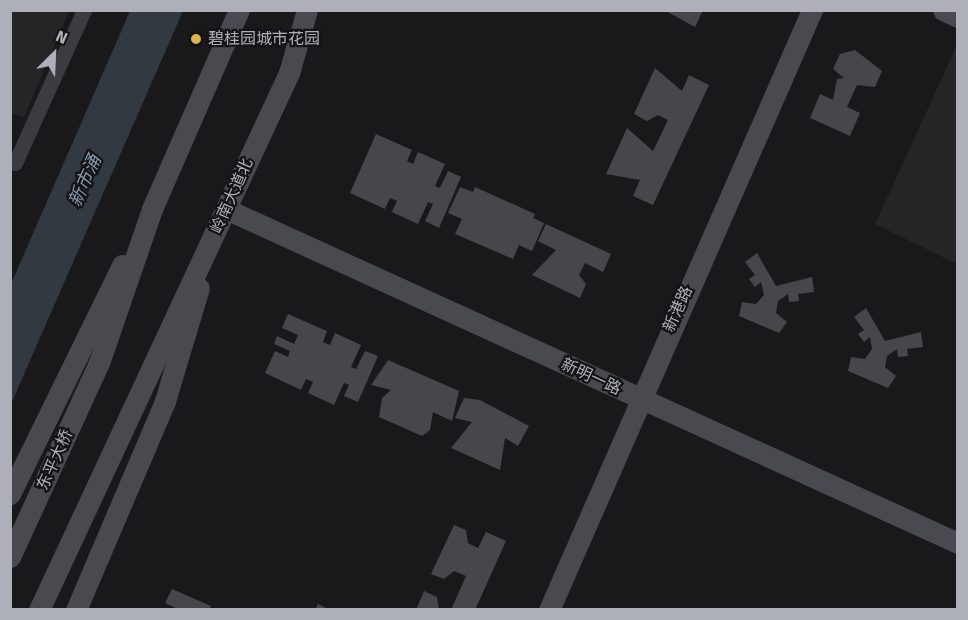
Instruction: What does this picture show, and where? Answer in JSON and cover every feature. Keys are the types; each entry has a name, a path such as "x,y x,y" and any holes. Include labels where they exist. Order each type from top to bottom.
{"main road":[{"path":"10,494 73,357 152,209 239,10"},
{"name":"岭南大道北","path":"39,609 143,376 216,233 289,73 307,10"},
{"name":"新港路","path":"549,609 638,399 812,10"},
{"path":"943,10 957,17"},
{"name":"东平大桥","path":"10,557 99,363 152,209"},
{"name":"新明一路","path":"226,209 957,543"},
{"path":"76,609 165,401 216,233"}],"street":[{"path":"10,161 15,163 84,10"}],"shaded area":[{"path":"11,10 69,11 24,117 11,113"},
{"path":"957,45 957,264 875,224"}],"water":[{"name":"新市涌","path":"130,11 183,11 11,404 11,284"}],"building":[{"path":"664,10 703,10 695,27"},
{"path":"855,50 882,71 875,87 857,85 847,107 860,113 850,136 810,118 820,94 833,100 837,79 844,78 833,69 840,54"},
{"path":"655,68 682,91 689,75 709,85 653,205 633,196 640,180 606,174 627,128 653,151 668,120 658,115 647,121 634,114"},
{"path":"376,134 412,150 407,161 413,164 418,152 445,164 435,186 440,188 448,171 461,177 439,228 425,221 433,204 428,202 418,224 392,212 397,201 390,198 385,209 350,193"},
{"path":"460,187 473,192 475,187 535,214 533,218 544,223 532,251 519,245 513,259 455,234 462,219 448,213"},
{"path":"546,224 611,254 603,272 585,263 579,275 586,284 580,298 532,275 556,250 538,241"},
{"path":"757,253 776,286 812,277 814,292 798,294 799,301 789,302 788,294 778,301 776,313 787,322 779,333 739,316 742,302 756,304 764,295 761,282 755,287 749,279 755,275 745,262"},
{"path":"866,308 885,341 921,332 923,347 907,349 908,356 898,357 897,349 887,356 885,367 896,376 888,388 848,371 851,357 865,359 872,349 870,337 864,342 858,334 864,330 854,317"},
{"path":"288,314 327,331 323,342 330,345 335,333 361,345 351,367 356,369 365,351 378,356 358,402 344,396 349,385 344,383 334,405 308,393 313,382 306,379 301,390 265,373 275,351 288,357 290,351 274,344 277,336 294,344 298,335 282,328"},
{"path":"388,360 459,391 452,421 433,412 430,430 422,436 379,417 382,398 391,390 371,385"},
{"path":"464,398 480,400 529,426 518,446 505,438 500,470 451,448 472,422 455,418"},
{"path":"454,525 466,530 468,543 478,548 486,532 506,541 475,610 451,610 466,576 454,571 444,579 431,574"},
{"path":"172,589 211,606 209,610 180,610 165,603"},
{"path":"424,591 437,597 439,610 416,610"},
{"path":"318,604 330,610 315,610"}],"place":[{"name":"碧桂园城市花园","path":"196,39"}]}
